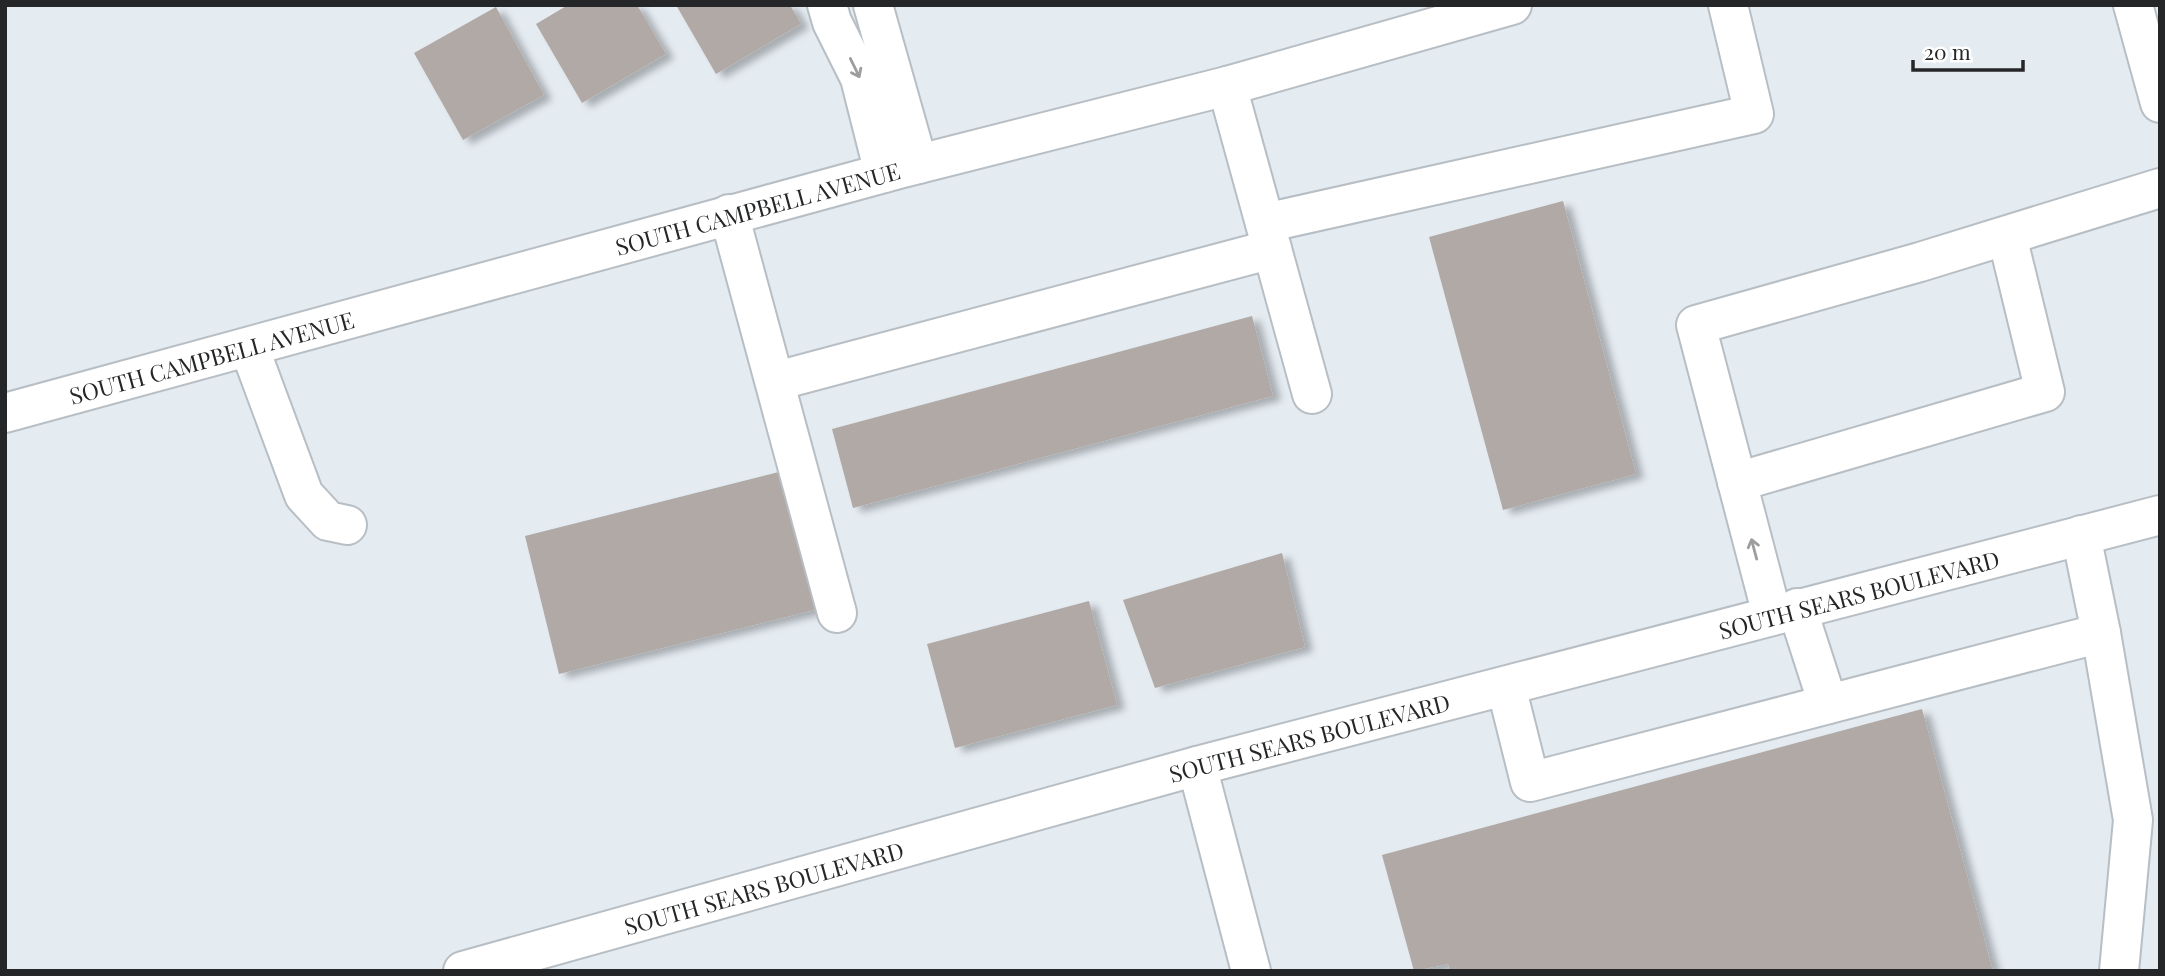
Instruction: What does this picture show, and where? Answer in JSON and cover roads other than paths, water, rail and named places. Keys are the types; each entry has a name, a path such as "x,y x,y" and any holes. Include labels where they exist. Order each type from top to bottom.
{"street":[{"path":"827,5 832,22 901,169"},
{"path":"873,5 901,169"},
{"name":"SOUTH CAMPBELL AVENUE","path":"5,413 729,214 1227,86 1512,5"},
{"path":"780,380 1269,236 1754,114 1728,5"},
{"path":"2133,5 2160,103"},
{"path":"1227,86 1312,394"},
{"path":"1828,704 1784,612 1737,482 1696,326 2007,236 2160,188"},
{"path":"729,214 838,613"},
{"path":"1737,482 2045,392 2007,236"},
{"path":"250,347 304,495 328,521 346,525"},
{"name":"SOUTH SEARS BOULEVARD","path":"463,971 1196,766 2160,515"},
{"path":"2081,536 2101,632 2133,820 2119,971"},
{"path":"1506,686 1530,782 2101,632"},
{"path":"1196,766 1251,971"}]}
